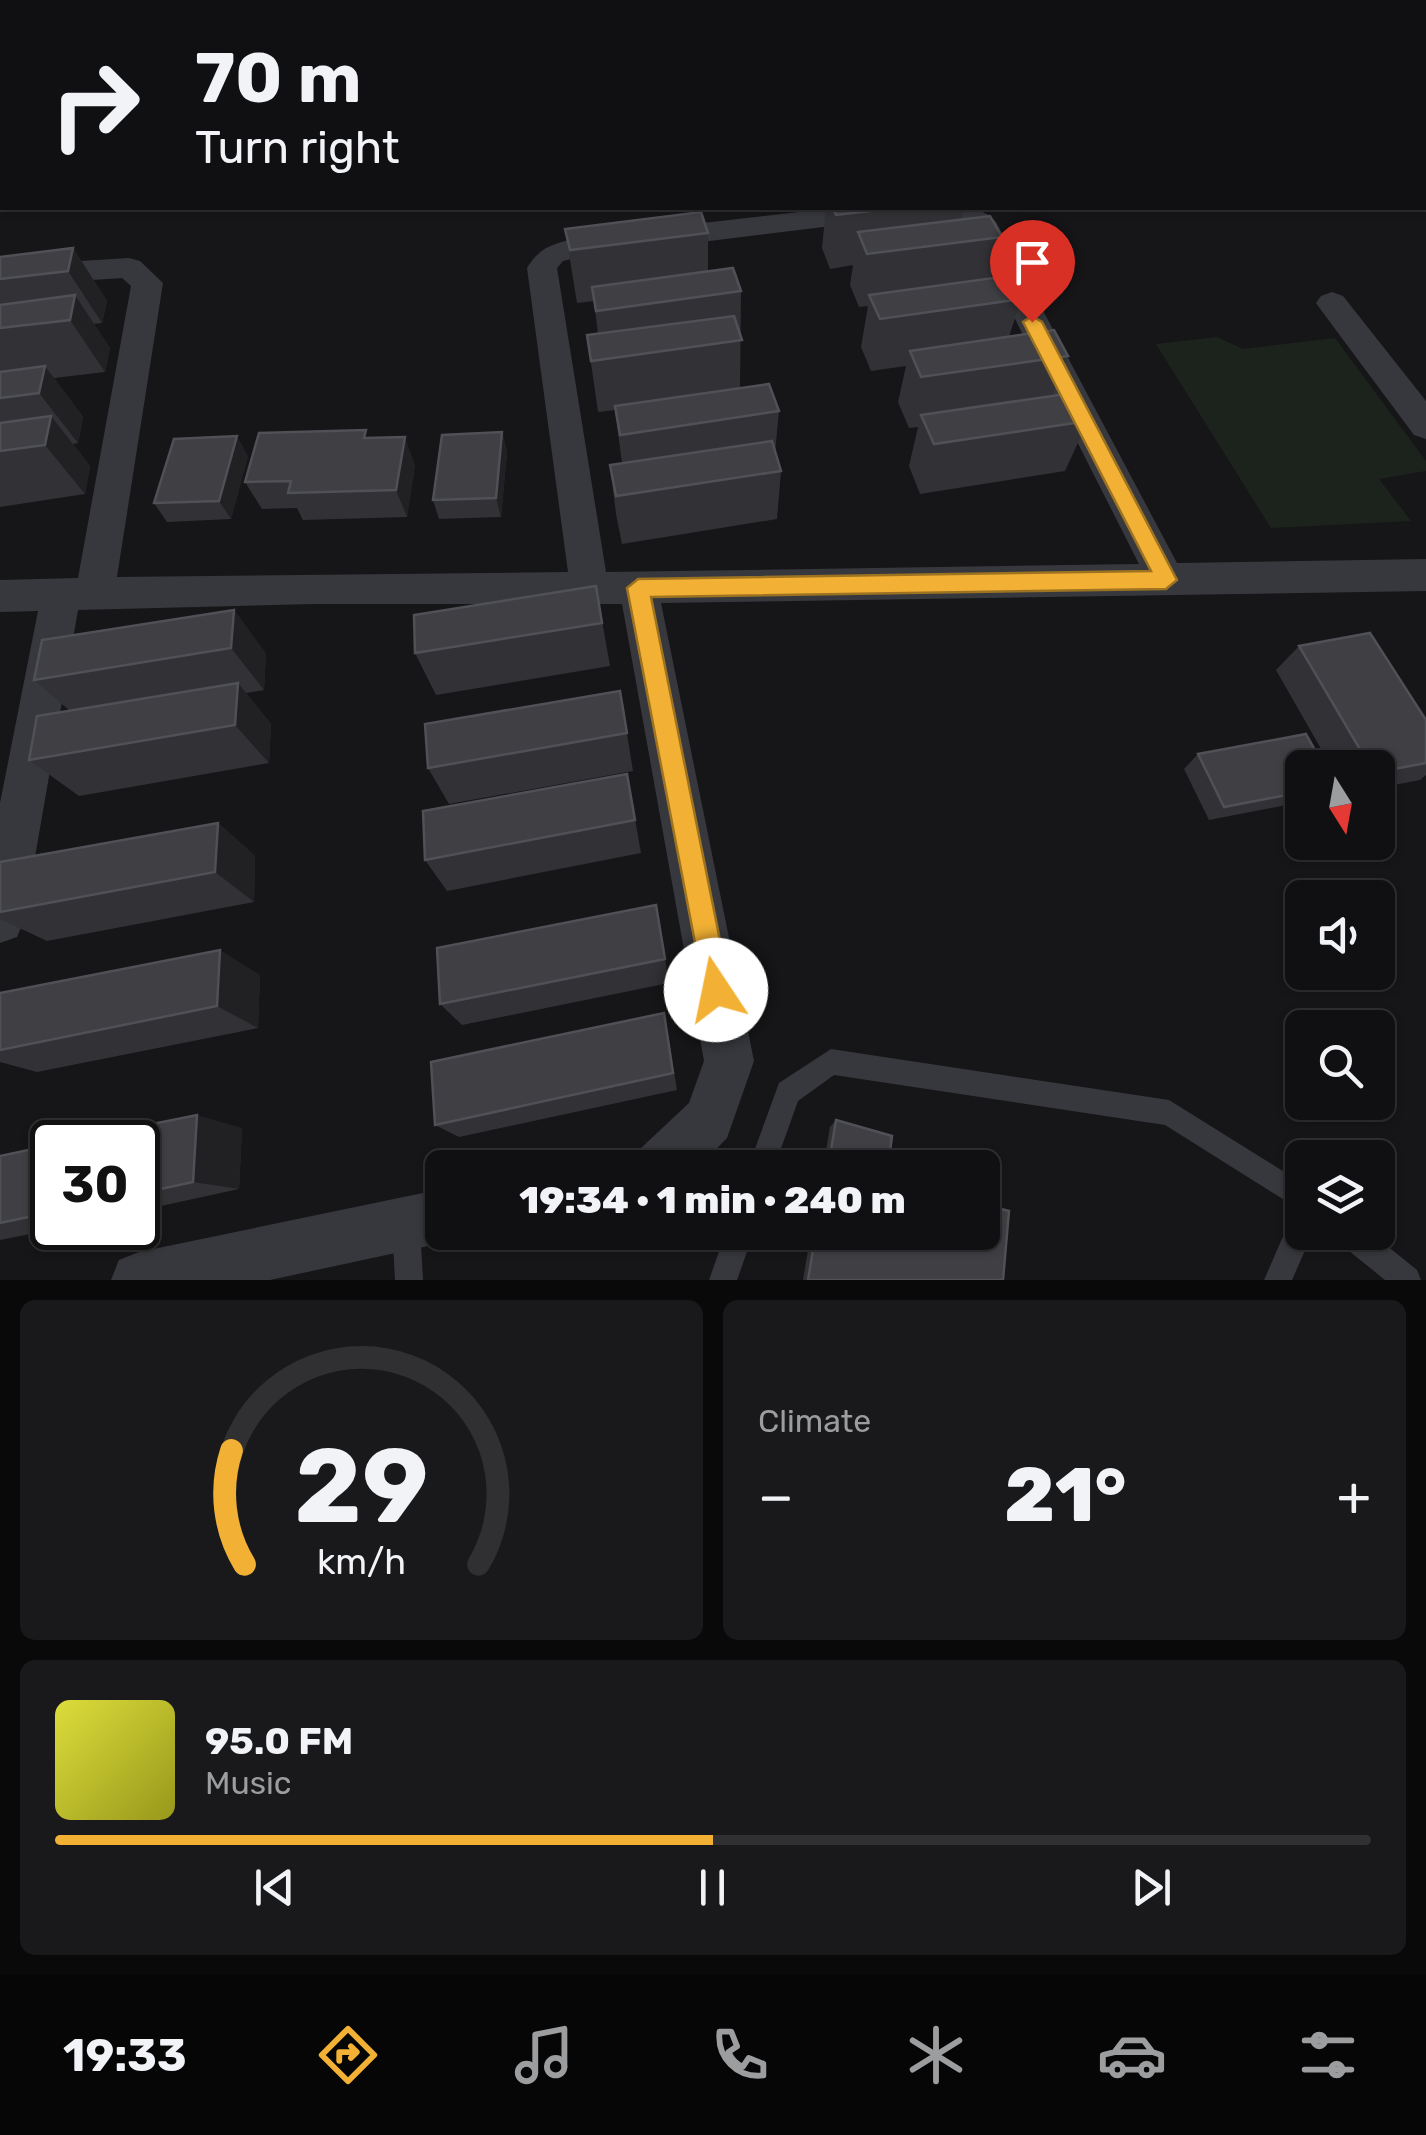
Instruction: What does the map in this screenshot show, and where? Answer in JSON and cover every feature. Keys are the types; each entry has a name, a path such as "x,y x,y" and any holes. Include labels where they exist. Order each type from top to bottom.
{"street":[{"path":"590,586 542,268 552,254 888,210"},
{"path":"954,210 980,222 1166,580"},
{"path":"0,276 130,268 148,283 0,920"},
{"path":"1332,303 1426,426"},
{"path":"0,596 1426,575"},
{"path":"638,588 730,1061 709,1120 678,1150"},
{"path":"139,1280 424,1220"}],"lane":[{"path":"768,1150 788,1092 831,1062 1169,1114 1285,1187"},
{"path":"409,1280 424,1220"},
{"path":"723,1280 734,1250"},
{"path":"1278,1280 1291,1250"},
{"path":"1370,1250 1407,1280"}],"shaded area":[{"path":"1217,337 1243,349 1335,338 1426,461 1426,471 1379,479 1411,521 1271,528 1156,344"}],"building":[{"path":"834,210 880,210 836,215"},
{"path":"701,212 708,233 570,250 565,229"},
{"path":"990,216 1002,237 867,254 858,232"},
{"path":"73,248 68,271 0,279 0,257"},
{"path":"733,268 741,291 596,311 592,287"},
{"path":"1008,276 1021,299 880,319 869,295"},
{"path":"75,295 70,320 0,328 0,305"},
{"path":"734,316 742,340 591,361 587,335"},
{"path":"1054,330 1068,356 921,377 910,351"},
{"path":"45,366 39,393 0,398 0,372"},
{"path":"769,384 779,411 620,435 615,406"},
{"path":"1072,393 1088,421 934,444 921,415"},
{"path":"51,416 45,445 0,451 0,423"},
{"path":"366,430 364,438 405,437 396,490 288,493 291,481 245,482 259,433"},
{"path":"502,432 496,498 433,500 442,435"},
{"path":"237,436 219,501 154,503 174,439"},
{"path":"772,441 781,471 616,496 610,465"},
{"path":"596,586 602,623 415,653 414,615"},
{"path":"234,610 231,648 34,680 42,640"},
{"path":"1370,633 1426,720 1426,763 1395,769 1395,750 1360,750 1299,646"},
{"path":"238,683 235,725 29,760 37,716"},
{"path":"620,691 627,733 428,768 425,724"},
{"path":"1306,734 1315,750 1285,750 1285,795 1224,807 1198,754"},
{"path":"627,774 635,820 425,860 423,811"},
{"path":"218,823 215,872 0,912 0,862"},
{"path":"656,905 665,959 440,1004 437,948"},
{"path":"220,950 217,1006 0,1050 0,993"},
{"path":"664,1013 673,1073 435,1125 431,1062"},
{"path":"197,1115 193,1182 160,1189 160,1122"},
{"path":"836,1120 892,1136 890,1150 831,1150"},
{"path":"30,1150 30,1217 0,1223 0,1156"},
{"path":"1000,1209 1009,1211 1003,1280 808,1280 813,1250 1000,1250"}],"route":[{"path":"716,990 638,588 1166,580 1032,322"}]}
